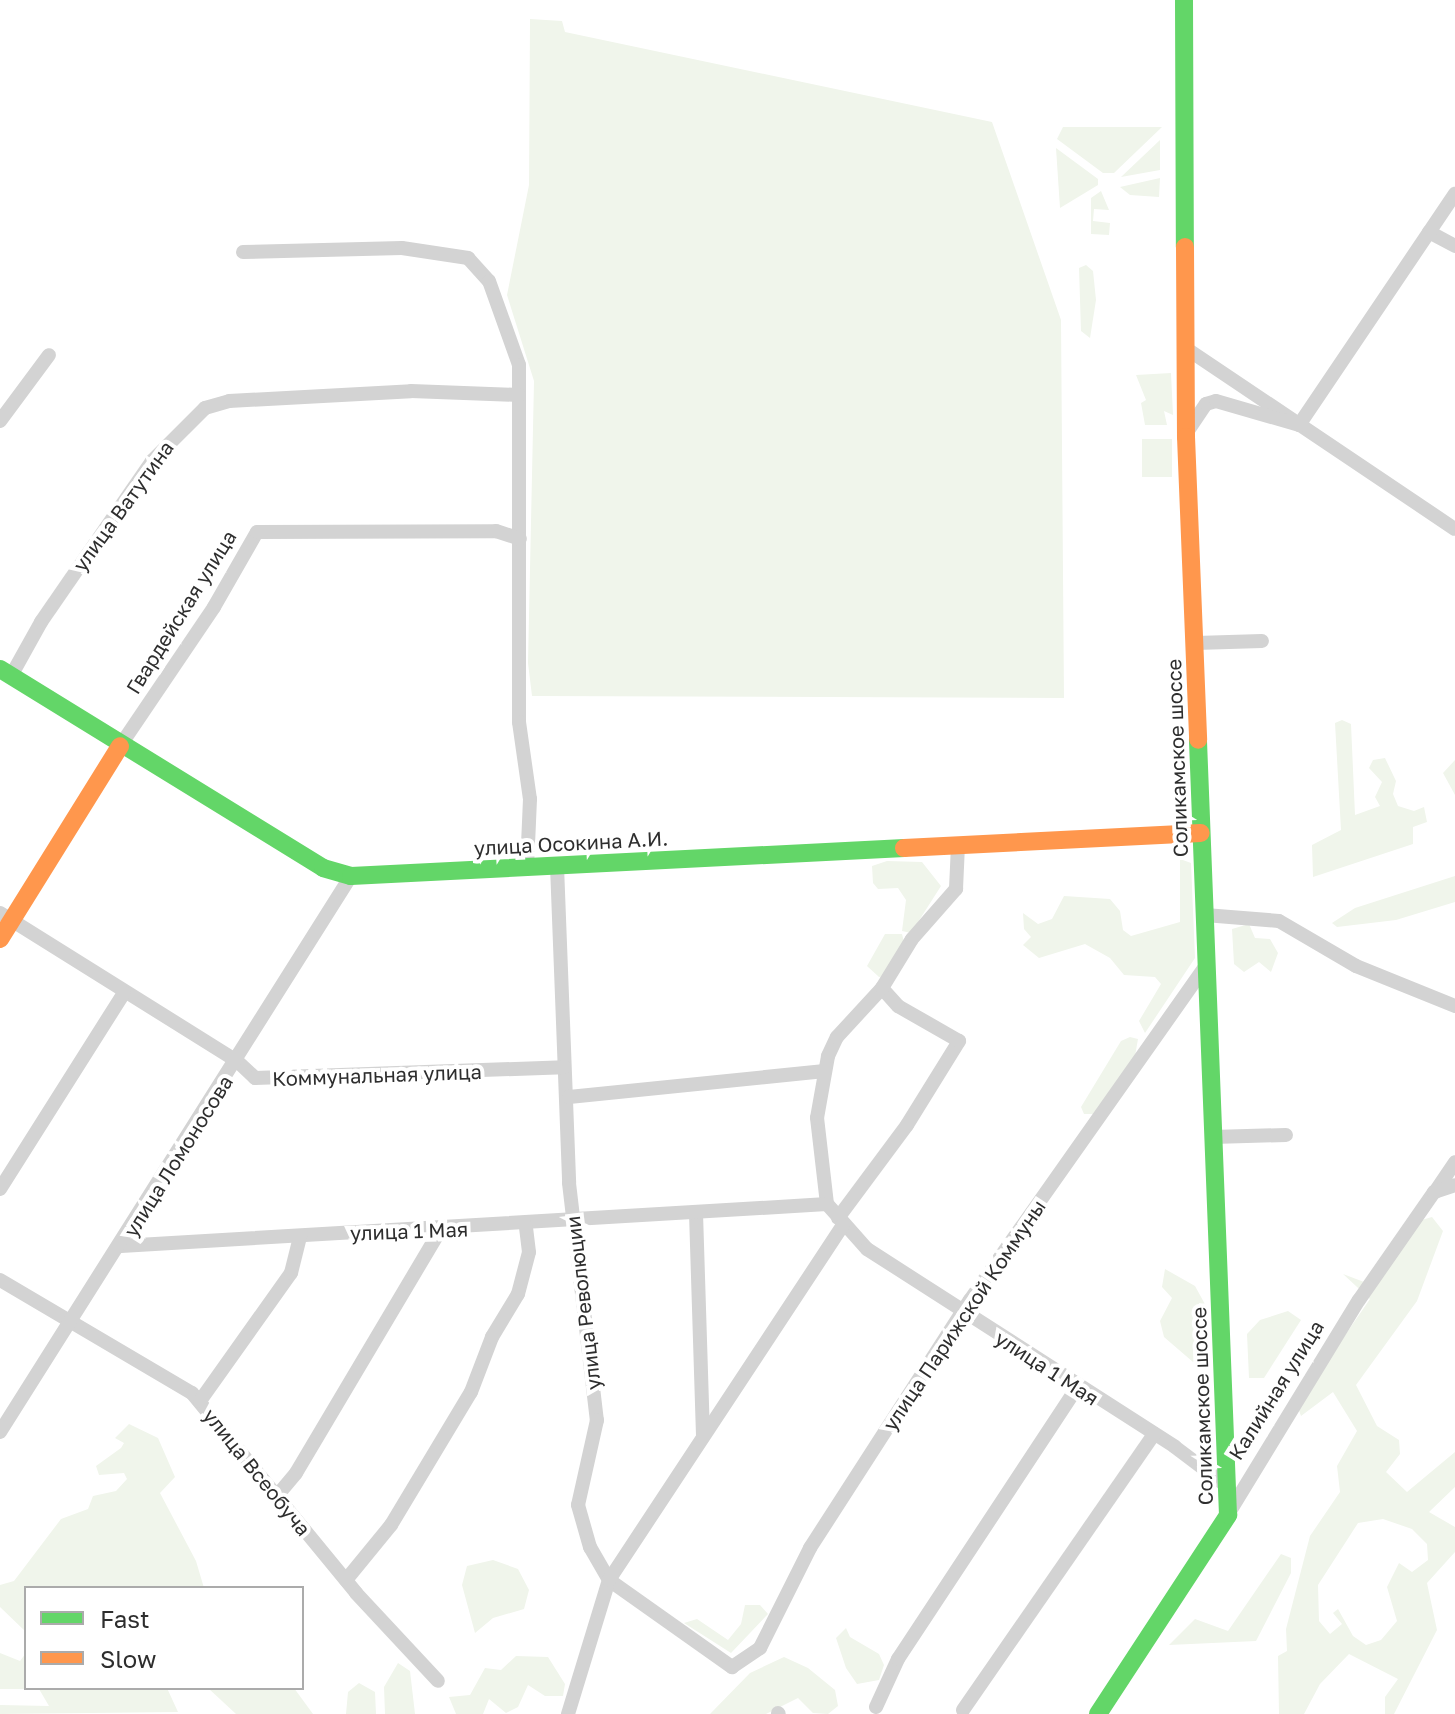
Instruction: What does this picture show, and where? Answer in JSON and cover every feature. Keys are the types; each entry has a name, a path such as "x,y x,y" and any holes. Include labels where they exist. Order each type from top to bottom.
{"main road":[{"name":"Соликамское шоссе","path":"1184,0 1186,437 1228,1515"},
{"name":"улица Осокина А.И.","path":"5,672 120,746 323,868 351,876 1201,833"},
{"name":"Гвардейская улица","path":"0,939 6,916 120,746"},
{"name":"Калийная улица","path":"1098,1714 1228,1515"}],"street":[{"path":"1299,425 1455,194"},
{"path":"1429,232 1455,246"},
{"path":"243,252 402,248 468,258 489,281 513,340 519,395 519,722 530,799 527,869"},
{"path":"1184,347 1455,529"},
{"path":"0,421 49,355"},
{"name":"улица Ватутина","path":"5,672 152,461 205,408 229,401 368,393 519,395"},
{"path":"1186,437 1196,414 1216,401 1299,425"},
{"name":"Гвардейская улица","path":"120,746 214,607 257,532 496,531 520,539"},
{"path":"1196,643 1262,641"},
{"path":"827,1204 817,1118 825,1071 837,1037 882,988 912,939 956,889 958,845"},
{"name":"улица Революции","path":"557,866 572,1221 597,1420 578,1505 590,1547 609,1580 732,1667"},
{"name":"улица Ломоносова","path":"0,1432 68,1323 121,1246 351,876"},
{"path":"1205,915 1279,921 1356,966 1455,1006"},
{"name":"Коммунальная улица","path":"6,916 124,993 237,1061 247,1074 268,1080 564,1067"},
{"name":"улица Парижской Коммуны","path":"732,1667 760,1648 810,1548 963,1313 1207,966"},
{"path":"568,1714 609,1580 959,1041 898,1006 882,988"},
{"path":"0,1189 124,993"},
{"path":"569,1097 825,1071"},
{"path":"1213,1137 1286,1135"},
{"name":"Калийная улица","path":"1228,1515 1343,1323 1455,1162"},
{"path":"1434,1192 1455,1185"},
{"name":"улица 1 Мая","path":"121,1246 526,1226 827,1204 867,1249 1077,1388 1154,1434 1227,1486"},
{"path":"696,1213 703,1437"},
{"path":"346,1580 391,1525 471,1392 492,1337 518,1294 529,1252 526,1226"},
{"path":"276,1497 296,1473 441,1229"},
{"path":"200,1401 291,1273 300,1236"},
{"name":"улица Всеобуча","path":"0,1280 200,1401 346,1580 438,1681"},
{"path":"876,1707 898,1659 1077,1388"},
{"path":"963,1710 1154,1434"}],"shaded area":[{"path":"530,19 562,21 565,32 992,122 1061,320 1064,698 532,696 528,663 534,381 507,295 529,185"},
{"path":"1063,127 1162,127 1114,173 1103,173 1057,139"},
{"path":"1160,140 1160,170 1121,177"},
{"path":"1056,148 1098,179 1098,185 1060,208"},
{"path":"1160,178 1159,197 1130,195 1120,187"},
{"path":"1101,191 1109,210 1094,209 1093,221 1110,223 1109,235 1091,234 1091,198"},
{"path":"1086,265 1093,271 1096,300 1090,338 1081,331 1079,268"},
{"path":"1171,373 1173,415 1164,411 1167,425 1145,425 1141,403 1146,400 1136,375"},
{"path":"1142,439 1172,439 1172,477 1142,477"},
{"path":"1342,720 1351,724 1355,815 1380,806 1375,797 1382,782 1369,768 1373,760 1385,758 1396,781 1393,794 1398,806 1414,811 1424,807 1427,822 1413,827 1413,844 1313,877 1312,845 1341,830 1335,723"},
{"path":"1455,760 1455,795 1443,773"},
{"path":"1180,859 1191,863 1195,958 1145,1033 1139,1021 1161,984 1155,977 1124,975 1110,958 1085,944 1039,958 1023,945 1031,937 1024,929 1023,913 1038,924 1052,919 1064,896 1110,899 1120,911 1123,930 1131,936 1180,922"},
{"path":"887,861 922,862 941,886 911,933 902,931 906,900 898,888 878,889 873,883 872,866"},
{"path":"1455,876 1455,902 1396,920 1337,927 1332,923 1355,908"},
{"path":"1249,924 1255,938 1270,939 1278,953 1271,972 1259,962 1244,972 1234,964 1232,929"},
{"path":"885,934 902,934 904,942 886,976 879,977 867,966"},
{"path":"1130,1037 1138,1039 1135,1056 1096,1114 1084,1114 1081,1107 1121,1041"},
{"path":"1432,1217 1443,1231 1417,1301 1356,1385 1377,1426 1399,1440 1400,1454 1386,1472 1407,1492 1455,1452 1455,1487 1429,1512 1455,1527 1455,1552 1427,1583 1437,1630 1394,1714 1385,1714 1385,1697 1398,1679 1349,1654 1320,1684 1304,1714 1279,1714 1278,1656 1287,1651 1286,1629 1310,1536 1340,1492 1337,1466 1357,1431 1333,1392 1301,1416 1297,1405 1370,1299 1343,1274 1364,1282 1408,1224","holes":["1383,1519 1412,1529 1427,1544 1428,1560 1412,1572 1399,1563 1387,1587 1397,1621 1381,1640 1366,1645 1353,1636 1338,1609 1333,1613 1342,1624 1330,1634 1319,1621 1318,1585 1358,1523"]},
{"path":"1165,1269 1195,1286 1206,1306 1204,1359 1193,1362 1164,1337 1160,1321 1172,1298 1162,1287"},
{"path":"1288,1311 1301,1320 1264,1378 1249,1378 1247,1334 1260,1320"},
{"path":"129,1424 158,1438 175,1477 160,1493 196,1561 203,1586 24,1586 24,1630 0,1607 0,1585 14,1581 61,1519 88,1509 93,1496 116,1491 127,1479 124,1473 99,1475 96,1466 121,1448 124,1443 115,1438"},
{"path":"1281,1554 1291,1558 1291,1573 1256,1641 1169,1645 1195,1619 1228,1631"},
{"path":"493,1560 518,1569 529,1590 524,1609 493,1618 475,1633 462,1585 467,1566"},
{"path":"745,1605 760,1605 768,1614 731,1653 684,1623 697,1619 728,1640 741,1624"},
{"path":"846,1628 850,1637 879,1654 884,1665 879,1680 857,1684 846,1668 836,1638"},
{"path":"0,1653 20,1661 24,1656 24,1689 0,1689"},
{"path":"516,1656 548,1657 565,1684 563,1696 545,1696 528,1685 518,1707 506,1713 489,1699 483,1714 456,1714 449,1697 470,1695 485,1668 501,1670"},
{"path":"784,1657 808,1668 835,1690 838,1706 828,1714 813,1713 798,1698 766,1714 710,1714 750,1673"},
{"path":"398,1663 410,1671 415,1714 385,1714 384,1687"},
{"path":"359,1683 375,1692 376,1714 346,1714 348,1692"},
{"path":"40,1690 168,1690 178,1712 0,1714 0,1705 49,1706"},
{"path":"210,1690 295,1690 313,1714 236,1714"}],"traffic: fast":[{"path":"1184,0 1185,247"},
{"path":"0,669 323,868 351,876 904,848"},
{"path":"1098,1714 1228,1515 1198,740"}],"traffic: slow":[{"path":"1185,247 1186,437 1198,740"},
{"path":"0,939 120,746"},
{"path":"904,848 1201,833"}]}
